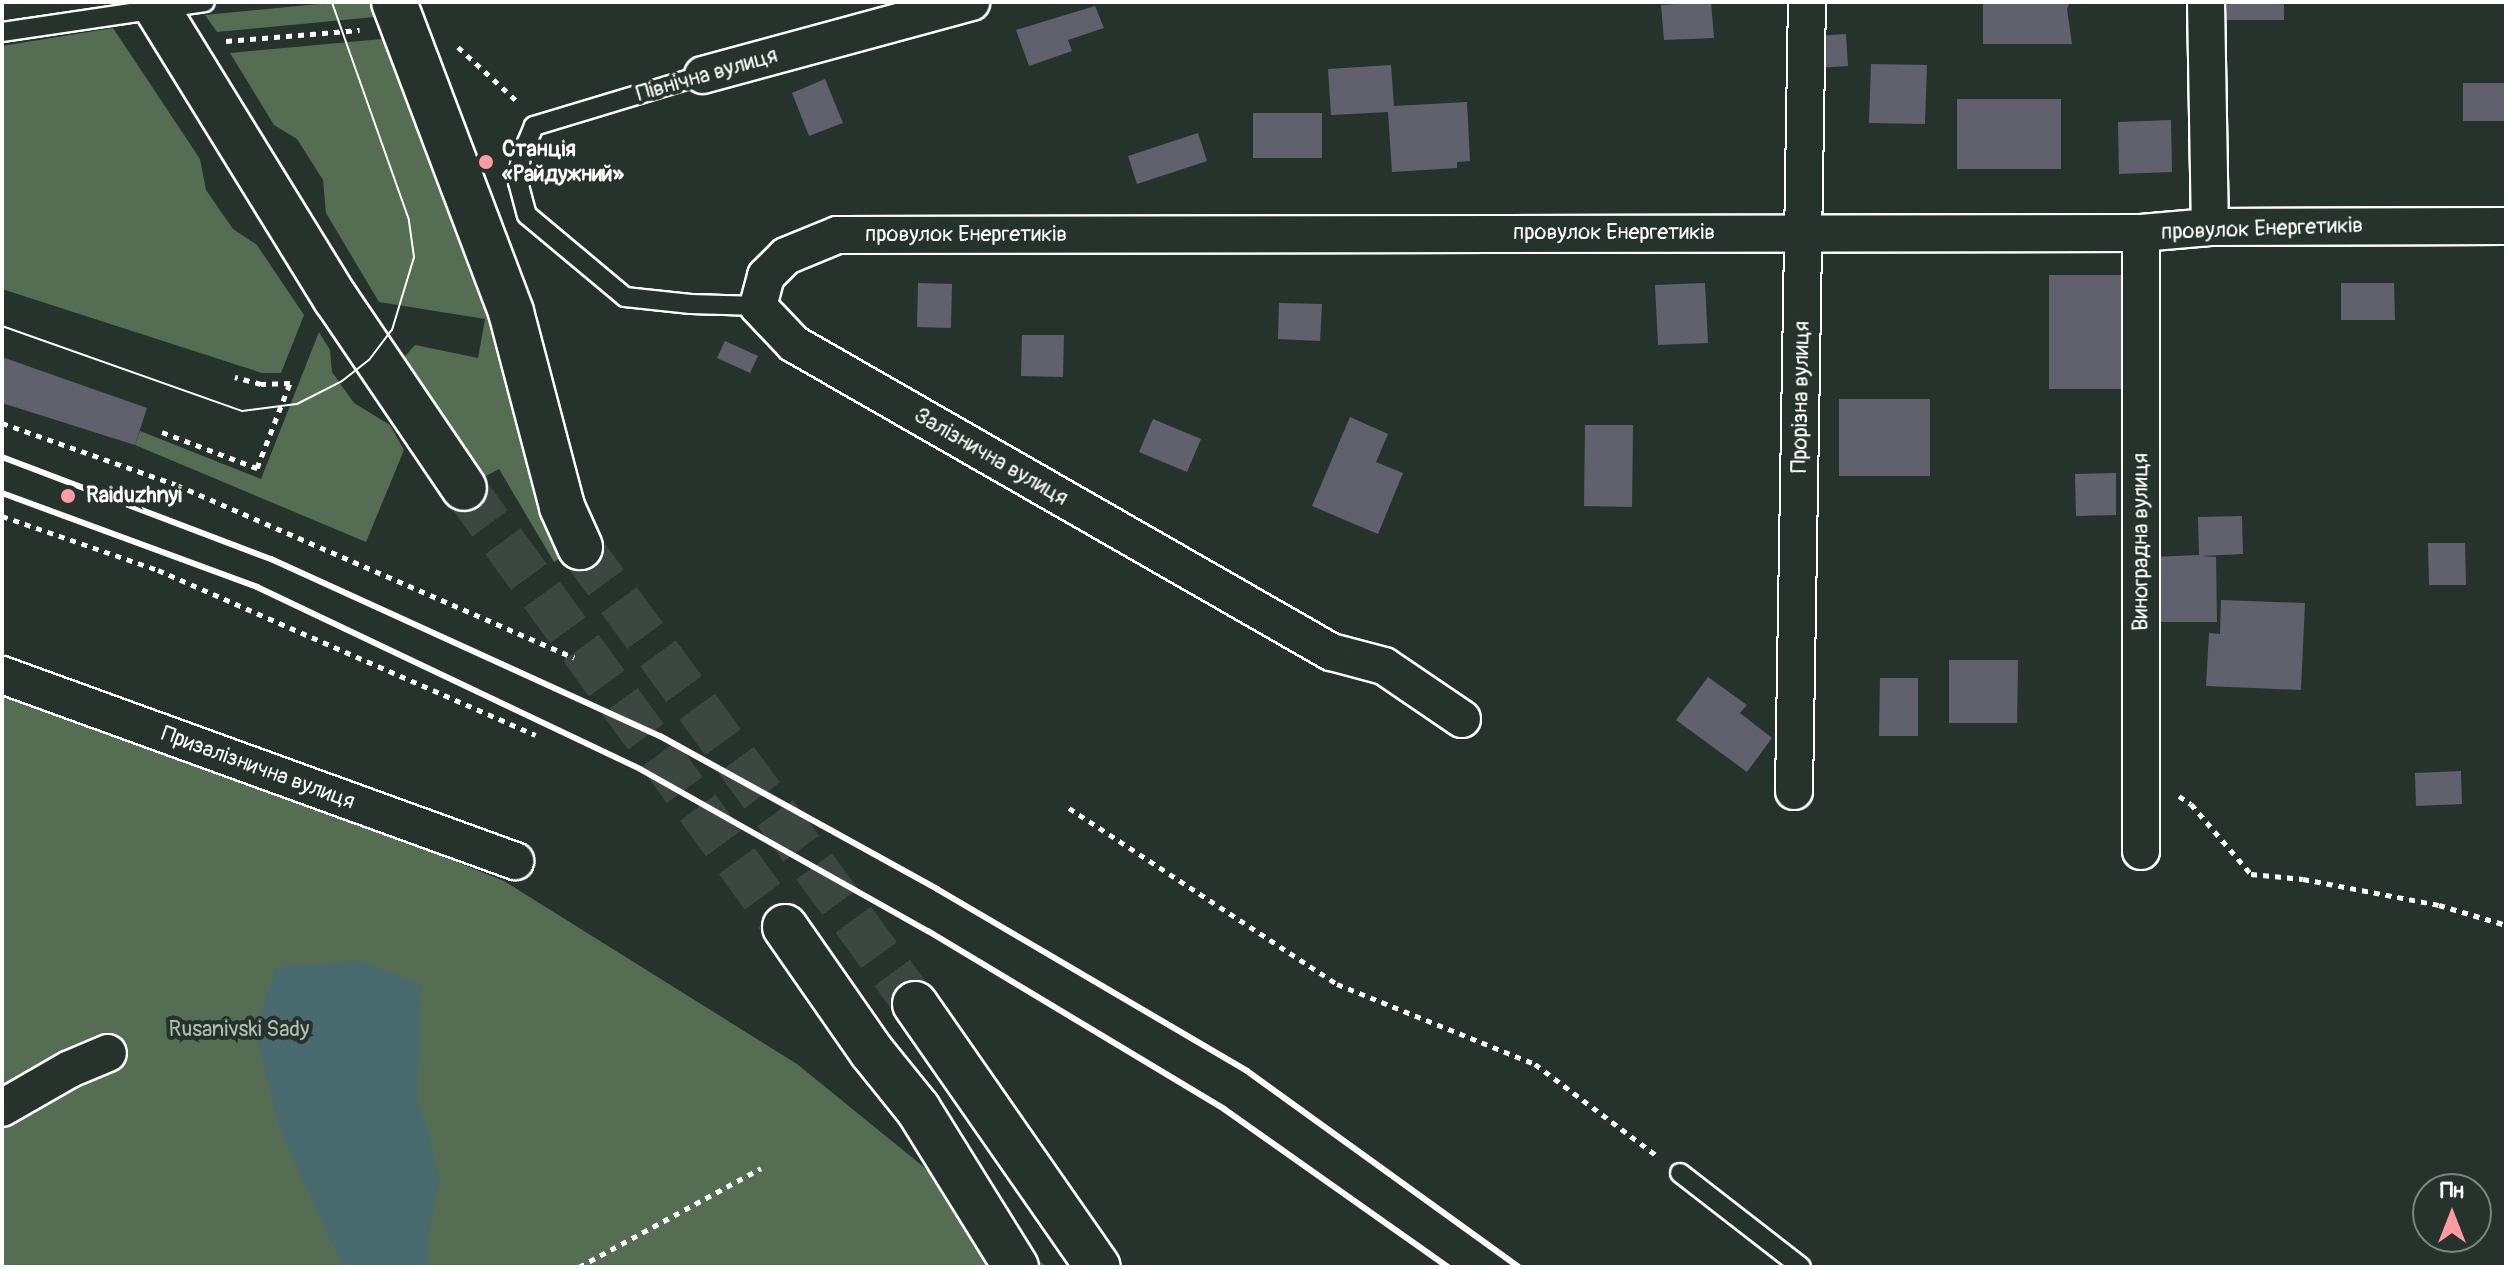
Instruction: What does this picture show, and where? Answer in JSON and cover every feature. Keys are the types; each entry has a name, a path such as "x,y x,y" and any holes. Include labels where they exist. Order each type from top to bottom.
{"main road":[{"path":"154,5 336,299 464,488"},
{"path":"399,14 511,312 562,507 580,547"},
{"path":"785,927 872,1052 918,1109 1016,1267"},
{"path":"915,1004 1098,1267"}],"street":[{"name":"Північна вулиця","path":"703,75 971,2"},
{"name":"Прорізна вулиця","path":"1794,791 1807,2"},
{"path":"2206,2 2210,227"},
{"name":"провулок Енергетиків","path":"758,306 766,276 786,256 837,235 2141,233 2210,227 2506,226"},
{"name":"Виноградна вулиця","path":"2141,233 2141,851"},
{"name":"Залізнична вулиця","path":"758,306 794,344 1331,652 1384,666 1462,719"},
{"name":"Призалізнична вулиця","path":"6,681 515,861"},
{"path":"2,1108 70,1069 108,1053"}],"lane":[{"path":"2,32 154,5 205,2"},
{"name":"Північна вулиця","path":"703,75 534,126 521,156 518,182 527,215 625,297 691,304 758,306"},
{"path":"1680,1173 1801,1267"}],"path":[{"path":"178,45 399,14"},
{"path":"162,432 257,468 290,383 261,384 235,377"},
{"path":"2,423 177,485 574,658"},
{"path":"2,516 158,570 535,735"},
{"path":"2141,770 2191,804 2251,874 2303,879 2439,905 2506,925"},
{"path":"1069,808 1337,984 1535,1064 1680,1173"},
{"path":"579,1267 761,1168"}],"green space":[{"path":"339,2 379,2 385,16 217,32 205,15"},
{"path":"113,28 200,159 206,190 233,229 257,245 304,315 281,373 262,373 2,289 2,46"},
{"path":"393,38 499,318 569,553 554,562 499,469 471,484 398,364 415,345 478,358 485,319 379,302 326,213 323,180 297,139 274,125 230,53"},
{"path":"319,332 330,350 332,372 354,403 390,425 404,450 366,542 135,445 140,431 261,479"},
{"name":"Rusanivski Sady","path":"2,678 504,881 797,1064 1047,1267 2,1267"}],"water":[{"path":"363,962 421,984 418,1098 440,1179 427,1241 429,1267 343,1267 280,1130 255,1031 277,966"}],"building":[{"path":"1711,2 1714,38 1664,40 1661,5"},
{"path":"1983,2 2070,2 2067,9 2072,44 1983,44"},
{"path":"2217,2 2284,2 2284,20 2217,20"},
{"path":"1095,6 1104,28 1068,40 1072,51 1029,66 1016,30"},
{"path":"1846,34 1848,66 1815,68 1814,36"},
{"path":"1871,64 1927,65 1925,124 1869,123"},
{"path":"1391,65 1394,106 1467,102 1470,161 1457,162 1457,168 1392,172 1388,112 1331,115 1328,69"},
{"path":"825,79 843,123 809,136 792,93"},
{"path":"2463,83 2506,83 2506,121 2463,121"},
{"path":"1957,99 2061,99 2061,169 1957,169"},
{"path":"1253,113 1322,113 1322,158 1253,158"},
{"path":"2171,120 2172,172 2119,174 2118,122"},
{"path":"1198,133 1207,161 1137,184 1128,156"},
{"path":"2049,275 2123,275 2123,389 2049,389"},
{"path":"918,283 952,284 951,328 917,327"},
{"path":"1705,283 1708,343 1658,345 1655,285"},
{"path":"2341,283 2394,283 2395,320 2341,320"},
{"path":"1279,303 1322,304 1320,341 1278,339"},
{"path":"1022,335 1064,335 1063,377 1021,376"},
{"path":"725,341 758,356 750,373 717,358"},
{"path":"2,357 147,408 135,445 2,403"},
{"path":"1839,399 1930,399 1930,476 1839,476"},
{"path":"1350,417 1388,434 1376,462 1403,473 1378,534 1312,506"},
{"path":"1153,419 1201,439 1187,472 1139,452"},
{"path":"1585,425 1633,425 1632,507 1584,506"},
{"path":"2116,473 2116,515 2076,516 2075,474"},
{"path":"2242,516 2243,554 2202,556 2216,557 2217,622 2153,622 2152,557 2199,555 2198,517"},
{"path":"2428,543 2465,543 2466,585 2429,585"},
{"path":"2221,600 2305,603 2301,690 2206,686 2209,633 2220,634"},
{"path":"1949,660 2018,660 2017,723 1949,723"},
{"path":"1708,677 1747,705 1740,713 1772,738 1747,772 1676,720"},
{"path":"1880,678 1918,678 1918,736 1879,736"},
{"path":"2461,771 2462,804 2416,806 2415,773"}],"tunnel":[{"path":"464,488 785,927"},
{"path":"580,547 915,1004"}],"tram line":[{"path":"2,326 242,411 297,404 342,381 369,360 392,330 414,257 409,220 332,2"}],"railway":[{"path":"2,457 271,559 660,736 937,889 1247,1071 1519,1267"},
{"path":"2,493 257,587 640,769 928,931 1224,1109 1448,1267"}],"place":[{"name":"Станція «Райдужний»","path":"486,162"},
{"name":"Raiduzhnyi","path":"68,496"}]}
